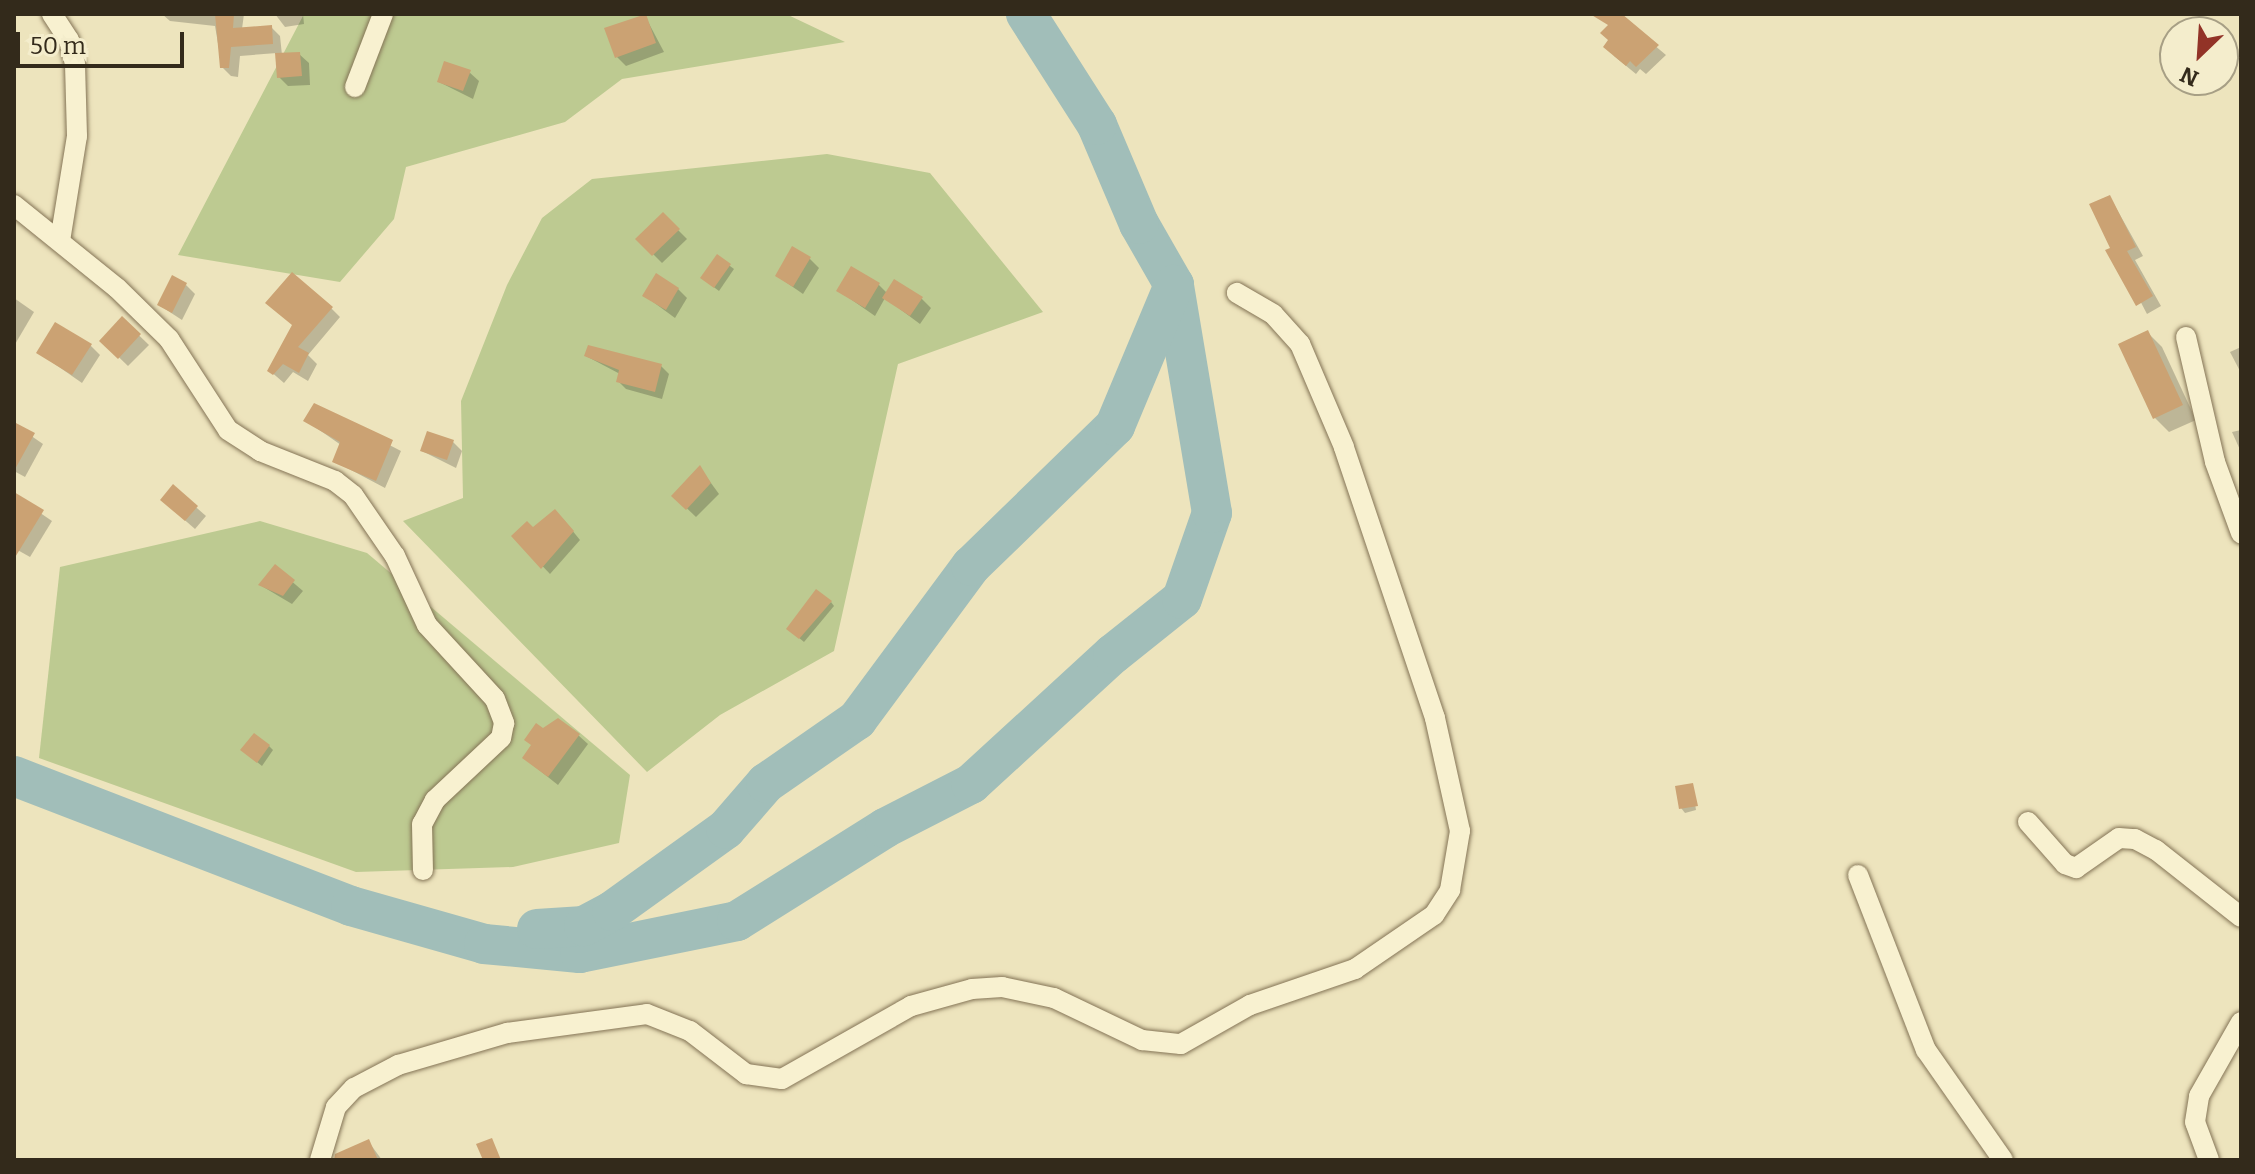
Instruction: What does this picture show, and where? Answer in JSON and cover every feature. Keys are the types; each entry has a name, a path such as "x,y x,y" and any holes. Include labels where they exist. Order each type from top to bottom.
{"street":[{"path":"52,14 69,40 75,64 77,136 60,241"},
{"path":"355,87 383,14"},
{"path":"14,205 60,241 169,339 228,430 260,451 335,481 353,495 395,556 427,625 495,699 504,723 501,738 489,755 435,800 422,824 423,870"},
{"path":"320,1160 336,1107 354,1088 398,1065 507,1033 647,1014 690,1031 746,1074 782,1079 911,1006 972,989 1002,987 1054,998 1142,1040 1181,1044 1250,1005 1355,969 1406,939 1434,915 1450,890 1460,831 1435,718 1344,447 1300,344 1273,314 1237,293"},
{"path":"2186,337 2215,462 2241,533"},
{"path":"2028,822 2065,864 2076,868 2119,838 2135,839 2241,917"},
{"path":"1858,875 1926,1050 2003,1160"},
{"path":"2209,1160 2195,1122 2199,1096 2241,1022"}],"green space":[{"path":"304,14 786,14 845,42 622,79 565,122 406,167 394,219 340,282 178,255"},
{"path":"827,154 930,173 1043,312 898,364 834,651 720,715 647,772 403,521 463,498 461,401 507,285 542,218 592,179"},
{"path":"260,521 367,553 630,775 619,843 513,867 356,872 39,758 60,567"}],"building":[{"path":"215,14 234,14 233,28 272,25 273,44 231,47 229,68 220,68"},
{"path":"646,14 656,43 615,58 604,28"},
{"path":"1590,14 1622,14 1659,45 1636,67 1630,61 1626,66 1603,47 1608,40 1600,33 1608,25"},
{"path":"300,52 302,76 277,78 275,53"},
{"path":"444,61 471,70 463,91 437,82"},
{"path":"2110,195 2136,247 2127,251 2153,296 2136,306 2105,250 2110,248 2089,204"},
{"path":"663,212 680,229 652,256 635,239"},
{"path":"792,246 811,257 793,287 775,276"},
{"path":"717,254 731,264 714,288 700,278"},
{"path":"851,266 880,283 865,308 836,291"},
{"path":"292,272 333,307 298,347 309,353 299,373 283,364 273,375 267,371 292,325 265,303"},
{"path":"656,273 679,288 666,310 642,296"},
{"path":"172,275 187,283 172,313 157,305"},
{"path":"894,279 923,297 910,316 882,298"},
{"path":"122,316 141,334 118,359 99,341"},
{"path":"55,322 92,344 72,375 36,353"},
{"path":"2148,330 2183,405 2153,419 2118,344"},
{"path":"588,345 662,364 655,392 616,382 619,370 584,356"},
{"path":"314,403 393,440 376,481 332,462 340,442 303,421"},
{"path":"14,422 35,433 14,471"},
{"path":"427,431 454,440 447,460 420,451"},
{"path":"700,465 711,483 686,510 671,496"},
{"path":"173,484 198,506 185,521 160,500"},
{"path":"14,492 44,510 14,559"},
{"path":"555,509 574,531 541,569 511,536 527,521 533,527"},
{"path":"275,564 295,580 283,596 258,585"},
{"path":"816,589 832,601 799,639 786,629"},
{"path":"558,718 580,734 548,777 522,758 531,745 524,740 536,723 543,728"},
{"path":"254,733 270,745 257,763 240,750"},
{"path":"1693,783 1698,806 1679,809 1675,786"},
{"path":"492,1138 501,1160 483,1160 476,1144"},
{"path":"369,1139 378,1160 334,1160 335,1154"}],"waterway":[{"path":"14,776 351,906 484,944 580,953 737,921 885,828 971,784 1113,654 1182,599 1212,513 1174,285 1139,224 1097,125 1026,14"},
{"path":"537,929 584,926 612,911 726,829 766,783 857,720 971,566 1115,426 1174,285"}]}
